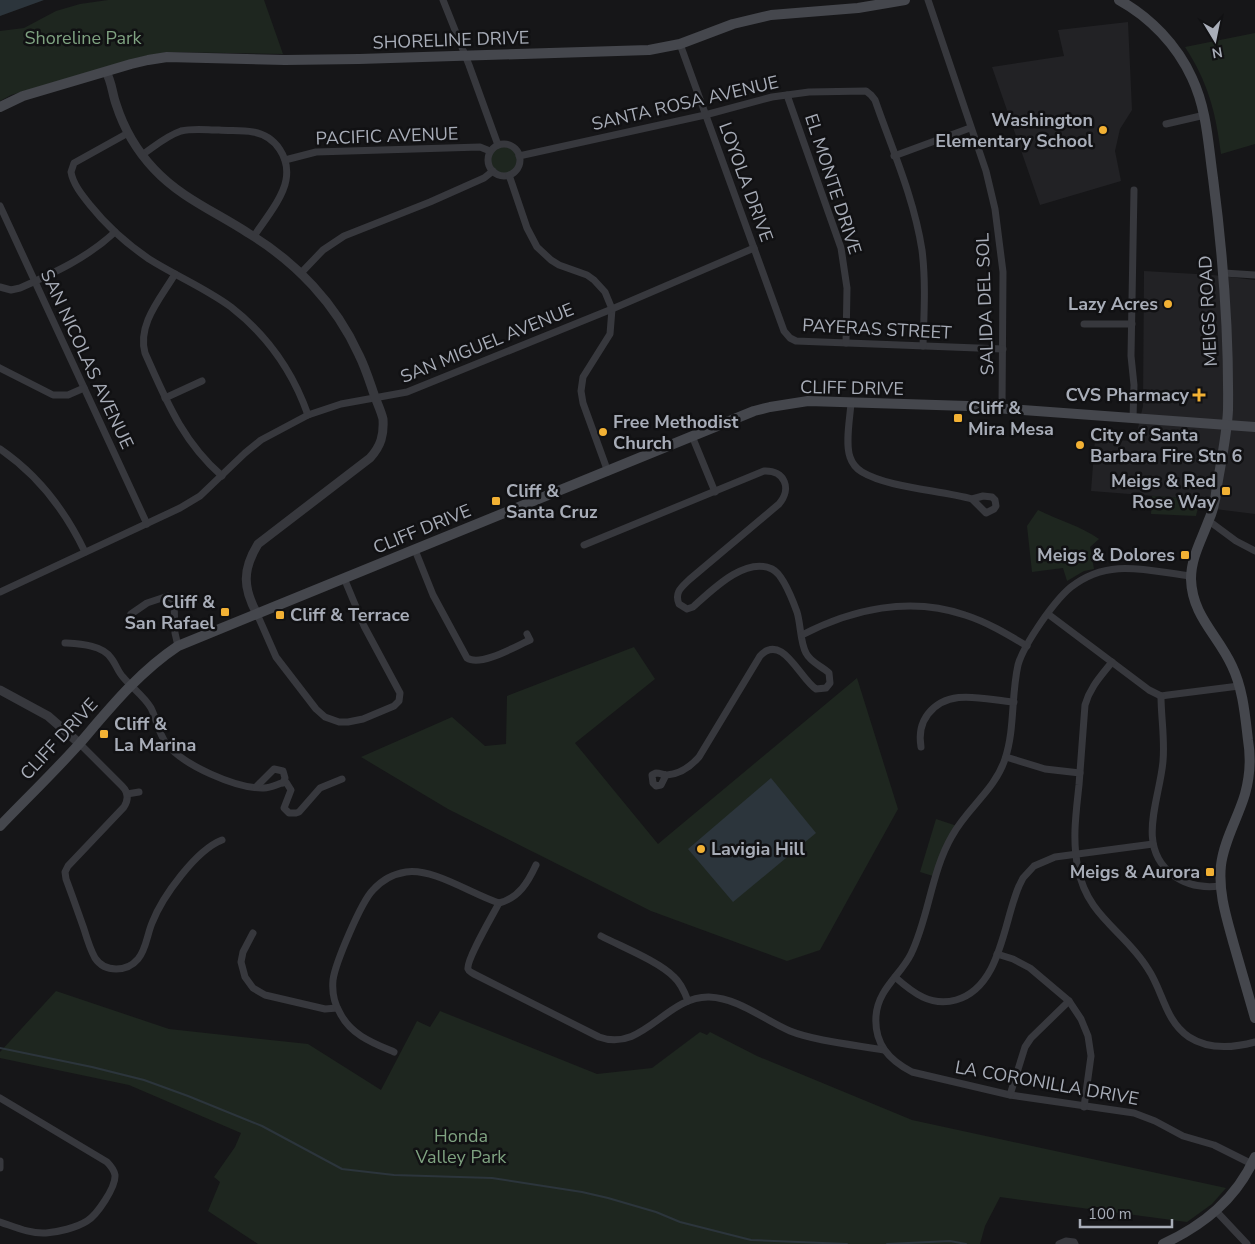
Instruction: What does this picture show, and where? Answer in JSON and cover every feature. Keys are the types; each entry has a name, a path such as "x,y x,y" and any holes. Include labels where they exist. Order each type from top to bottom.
{"main road":[{"name":"SHORELINE DRIVE","path":"0,107 23,96 145,60 168,57 285,60 649,50 680,44 733,24 771,15 858,8 905,0"},
{"name":"MEIGS ROAD","path":"1119,0 1150,21 1174,48 1191,76 1205,115 1224,272 1228,414 1216,492 1209,521 1196,551 1191,576 1193,594 1203,621 1231,664 1239,686 1249,742 1249,771 1245,795 1223,852 1220,886 1224,910 1255,1018"},
{"name":"CLIFF DRIVE","path":"0,826 148,668 178,646 608,472 735,418 770,407 808,402 1002,408 1255,427"},
{"path":"1163,1244 1192,1230 1216,1211 1233,1193 1253,1161"}],"street":[{"path":"443,0 498,145"},
{"name":"SALIDA DEL SOL","path":"928,0 991,189 999,230 1003,272 1004,349 1002,408"},
{"name":"LOYOLA DRIVE","path":"680,44 784,331"},
{"path":"106,72 110,78 115,103 128,132 142,155 166,182 179,192 208,211 254,236 302,273 328,304 350,337 366,371 383,419 382,440 365,464 258,544 249,562 246,581 247,591 276,657 316,709 326,717 340,722 363,719 394,706 399,700 400,694 364,626 344,578"},
{"name":"SANTA ROSA AVENUE","path":"519,156 705,115 787,94 860,90 869,93 873,97 894,156"},
{"name":"EL MONTE DRIVE","path":"787,94 841,248 847,288 846,343"},
{"path":"1166,124 1205,115"},
{"path":"923,346 925,279 922,251 914,212 894,156 970,128"},
{"path":"142,155 173,134 194,129 255,132 270,139 276,144 285,160 286,179 283,190 254,236"},
{"path":"128,132 74,163 71,170 72,178 86,200 115,232 148,258 232,308 259,333 289,372 308,414"},
{"path":"506,144 512,146 519,156 518,167 509,174 502,175 493,171 488,160 490,151 498,145 506,144"},
{"name":"PACIFIC AVENUE","path":"285,160 316,152 480,147 490,151"},
{"path":"63,167 71,170"},
{"path":"302,273 324,250 344,236 430,202 484,178 493,171"},
{"path":"509,174 527,228 537,247 559,265 587,275 594,280 605,292 612,309 610,334 582,377 580,391 608,472"},
{"path":"1133,418 1134,190"},
{"name":"SAN NICOLAS AVENUE","path":"0,206 147,524"},
{"path":"0,287 17,289 34,282 84,257 115,232"},
{"name":"SAN MIGUEL AVENUE","path":"0,592 147,524 192,501 261,440 308,414 341,404 407,392 612,309 754,248"},
{"path":"1224,272 1255,275"},
{"path":"175,274 146,323 142,341 145,353 165,398 190,444 222,476"},
{"path":"1084,324 1132,324"},
{"name":"PAYERAS STREET","path":"784,331 788,336 796,340 1004,349"},
{"path":"0,368 53,395 68,395 84,388"},
{"path":"165,398 202,381"},
{"path":"851,403 848,447 850,459 858,469 868,475 889,482 972,499"},
{"path":"692,436 715,492"},
{"path":"0,449 21,465 47,491 66,515 85,552"},
{"path":"584,545 760,472 776,472 782,477 786,488 785,496 779,504 682,586 677,595 679,604 687,609 693,607 729,577 742,570 756,566 774,569 781,577 796,609 802,642 807,655 813,663 829,673 830,680 828,686 822,690 816,689 784,653 775,649 765,652 760,656 699,757 691,766 666,775"},
{"path":"1209,521 1236,541 1255,551"},
{"path":"415,550 433,595 467,658 479,661 506,651 530,640 527,634"},
{"path":"884,1050 878,1036 876,1024 877,1008 883,993 910,956 951,836 965,816 990,788 1006,757 1010,741 1018,665 1027,646 1060,598 1075,584 1086,578 1112,569 1125,567 1191,576"},
{"path":"131,614 147,603 168,596 174,601 174,633 178,646"},
{"path":"802,635 838,618 866,610 923,606 965,615 992,626 1027,646"},
{"path":"1048,614 1149,690 1161,696 1239,686"},
{"path":"66,643 92,647 110,656 122,677 132,685 151,708 162,737 177,754 230,782 256,787 272,787 286,782 291,788 284,808 292,814 299,812 320,788 342,780"},
{"path":"1112,662 1095,682 1085,705 1074,837 1075,853 1084,891 1109,926 1128,943 1148,969 1161,994 1167,1011 1176,1025 1195,1040 1210,1045 1238,1046 1255,1042"},
{"path":"0,690 48,716 79,743 122,786 127,794 127,801 124,807 68,866 66,872 66,879 92,951 97,960 105,967 118,969 137,961 141,955 151,924 164,899 194,862 214,843 222,840"},
{"path":"921,747 921,731 926,716 932,708 946,700 964,696 1014,702"},
{"path":"1161,696 1164,747 1161,779 1152,819 1153,844 1157,857 1162,865 1177,878 1199,886 1220,886"},
{"path":"1006,757 1045,769 1080,773"},
{"path":"256,787 274,770 283,770 285,778 283,783"},
{"path":"127,794 139,792"},
{"path":"895,977 911,991 924,998 937,1002 962,998 977,989 986,978 997,954 1016,892 1023,878 1040,862 1055,856 1153,844"},
{"path":"394,1052 357,1034 345,1022 337,1008 333,994 333,981 337,965 363,904 371,891 383,881 398,874 421,872 499,903 510,899 522,890 536,865"},
{"name":"LA CORONILLA DRIVE","path":"499,903 465,969 599,1037 611,1040 634,1037 668,1011 688,1001 709,997 736,1004 800,1034 884,1050 893,1060 912,1072 1010,1095 1134,1113 1145,1116 1184,1136 1208,1143 1253,1161"},
{"path":"253,933 243,952 242,962 245,976 253,988 265,995 325,1009 337,1008"},
{"path":"601,936 673,976 679,982 688,1001"},
{"path":"997,954 1023,964 1069,1001 1085,1028 1090,1046 1090,1069 1084,1107"},
{"path":"1010,1095 1025,1047 1031,1038 1069,1001"},
{"path":"0,1098 107,1162 114,1170 115,1177 97,1212 86,1222 78,1226 52,1232 37,1233 0,1222"},
{"path":"0,1161 0,1168"},
{"path":"1216,1211 1247,1244"},
{"path":"1059,1244 1066,1241 1074,1242 1074,1244"}],"shaded area":[{"path":"0,0 44,0 0,16"},
{"path":"1128,22 1132,110 1120,129 1115,151 1121,181 1040,205 992,67 1064,56 1058,30"},
{"path":"1144,271 1213,275 1255,280 1255,514 1207,508 1206,500 1091,491 1095,439 1135,441 1143,406"},
{"path":"771,778 816,833 733,902 688,849"}],"green space":[{"name":"Shoreline Park","path":"108,0 264,0 283,54 168,52 136,58 11,95 0,101 0,31 24,28 56,11 80,4"},
{"path":"1255,33 1255,144 1221,154 1210,98 1200,73 1185,47"},
{"path":"504,144 515,149 520,160 515,171 504,176 493,171 488,160 493,149"},
{"path":"1152,496 1200,499 1196,516 1151,514"},
{"path":"1038,510 1092,534 1099,539 1090,547 1094,569 1084,571 1067,581 1063,568 1032,572 1027,526"},
{"path":"634,647 655,679 575,743 658,844 857,678 898,809 820,950 787,961 651,911 448,809 361,757 452,717 485,746 506,744 507,696"},
{"path":"936,819 957,826 936,877 920,872"},
{"name":"Honda Valley Park","path":"56,991 169,1029 308,1044 381,1090 417,1021 430,1027 440,1011 597,1074 652,1068 700,1032 707,1035 710,1032 757,1056 912,1120 1226,1188 1212,1204 1187,1222 1000,1197 985,1226 980,1244 258,1244 208,1211 220,1182 214,1177 235,1147 241,1133 129,1085 0,1058 0,1052"}],"waterway":[{"path":"0,1048 144,1080 262,1126 342,1169 394,1175 492,1178 608,1198 656,1212 680,1222 751,1240 847,1244"},
{"path":"887,1244 950,1241 966,1244"}],"place":[{"name":"Washington Elementary School","path":"1103,130"},
{"name":"Lazy Acres","path":"1168,304"},
{"name":"CVS Pharmacy","path":"1199,395"},
{"name":"Cliff & Mira Mesa","path":"958,418"},
{"name":"Free Methodist Church","path":"603,432"},
{"name":"City of Santa Barbara Fire Stn 6","path":"1080,445"},
{"name":"Meigs & Red Rose Way","path":"1226,491"},
{"name":"Cliff & Santa Cruz","path":"496,501"},
{"name":"Meigs & Dolores","path":"1185,555"},
{"name":"Cliff & San Rafael","path":"225,612"},
{"name":"Cliff & Terrace","path":"280,615"},
{"name":"Cliff & La Marina","path":"104,734"},
{"name":"Lavigia Hill","path":"701,849"},
{"name":"Meigs & Aurora","path":"1210,872"}]}
